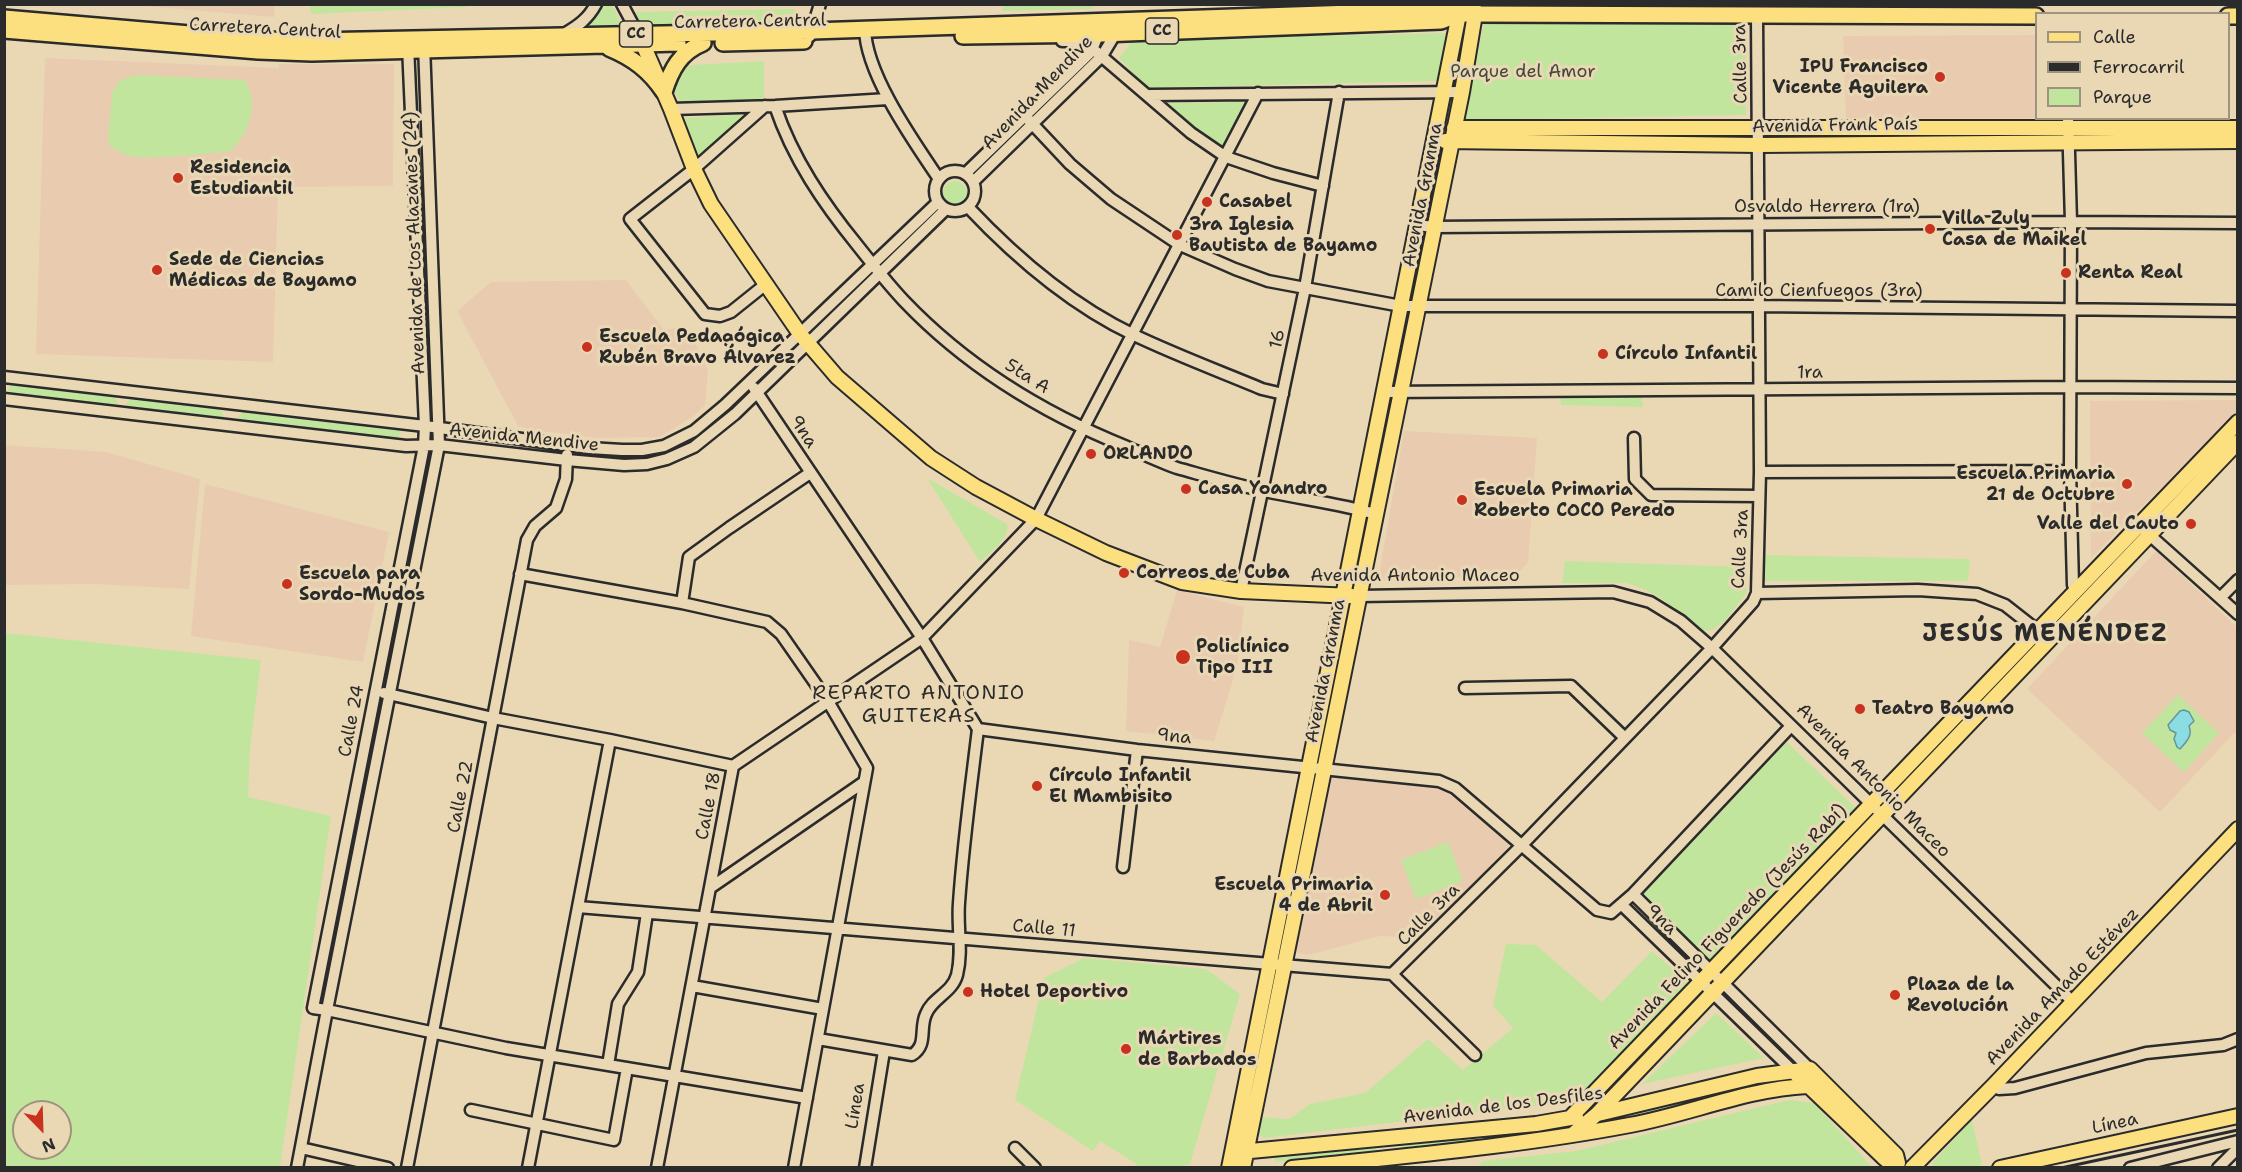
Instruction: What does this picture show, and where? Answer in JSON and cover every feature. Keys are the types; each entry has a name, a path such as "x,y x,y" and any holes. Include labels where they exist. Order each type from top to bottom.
{"highway":[{"name":"Carretera Central","path":"865,33 977,36 1264,14 1460,9 1757,15 1822,9 2035,16"},
{"name":"Carretera Central","path":"4,18 259,40 416,44 596,45 640,39 810,36"},
{"name":"Carretera Central","path":"4,30 258,51 312,53 563,35 703,43 865,33 1101,28"},
{"path":"664,92 669,75 687,50 703,43"},
{"path":"596,45 617,51 639,63 664,92"}],"main road":[{"name":"Avenida Granma","path":"1243,1167 1239,1152 1270,964 1460,9"},
{"name":"Avenida Granma","path":"1229,1167 1239,1152 1284,966 1462,92 1474,9"},
{"name":"Avenida Antonio Maceo","path":"640,39 711,204 804,339 837,377 931,458 976,487 1036,519 1106,553 1182,582 1241,591 1359,596"},
{"name":"Avenida Frank País","path":"1434,140 1453,135 1758,127 2238,128"},
{"name":"Avenida Frank País","path":"1453,135 1759,145 2069,129 2238,141"},
{"name":"Avenida Felino Figueredo (Jesús Rabí)","path":"1572,1135 1597,1114 2049,640 2238,422"},
{"name":"Avenida Felino Figueredo (Jesús Rabí)","path":"1570,1118 2077,589 2238,442"},
{"name":"Avenida Amado Estévez","path":"1905,1166 1994,1085 2238,829"},
{"name":"Avenida de los Desfiles","path":"1239,1152 1536,1124 1597,1114 1757,1076 1810,1069"},
{"path":"1810,1069 1905,1166"},
{"path":"1793,1071 1883,1157 1889,1162 1905,1166"},
{"name":"Avenida de los Desfiles","path":"1292,1167 1388,1158 1572,1135 1633,1125 1761,1092 1807,1086"},
{"name":"Línea","path":"2000,1167 2238,1116"},
{"path":"1387,1138 1388,1158"}],"street":[{"path":"563,35 579,26 590,15 596,4"},
{"name":"Avenida Antonio Maceo","path":"622,4 640,39"},
{"path":"810,36 820,4"},
{"name":"Calle 3ra","path":"1392,974 1521,846 1712,648 1752,602 1757,593 1760,472 1757,15"},
{"name":"Avenida Mendive","path":"973,182 1029,120 1098,53 1117,27"},
{"name":"Avenida Mendive","path":"1098,53 1101,28"},
{"path":"865,33 870,61 888,99 939,179"},
{"path":"977,36 1010,41 1072,41 1098,53 1191,133 1226,157 1273,173 1323,186"},
{"name":"Avenida de Los Alazanes (24)","path":"416,44 425,426"},
{"name":"Avenida de Los Alazanes (24)","path":"416,44 439,446"},
{"name":"16","path":"1241,591 1305,288 1338,92"},
{"path":"1150,96 1462,92"},
{"name":"Calle 18","path":"657,1167 733,766 922,638 1036,519 1258,93"},
{"path":"671,110 888,99"},
{"path":"766,284 731,312 720,316 705,314 630,219 770,106"},
{"name":"5ta A","path":"770,106 808,179 876,269 927,323 975,363 1021,394 1083,429 1175,467 1263,491 1376,514"},
{"name":"Avenida Mendive","path":"965,174 1029,120"},
{"name":"Camilo Cienfuegos (3ra)","path":"1029,120 1070,164 1111,199 1180,245 1268,281 1401,306 1758,306 2238,311"},
{"name":"Avenida Frank País","path":"1437,126 1453,135"},
{"path":"2069,129 2070,471 2073,585 2077,589"},
{"path":"954,171 965,174 973,182 975,195 968,207 960,211 942,206 935,192 939,179 954,171"},
{"name":"Avenida Mendive","path":"4,399 406,446 439,446 624,465 647,464 667,459 694,447 735,414 758,392 804,339 942,206"},
{"path":"968,207 1035,271 1084,307 1133,335 1262,389 1283,394"},
{"name":"Osvaldo Herrera (1ra)","path":"1417,225 1434,227 2071,222 2238,223"},
{"name":"Avenida Mendive","path":"4,377 425,426 567,445 632,450 664,446 694,431 804,339"},
{"name":"9na","path":"750,382 922,638 978,729 1137,750 1439,781 1455,788 1597,910 1611,914 1622,905 1712,993"},
{"name":"1ra","path":"1384,392 2238,388"},
{"name":"Calle 24","path":"327,1010 313,1008 424,446 425,426"},
{"path":"1634,438 1635,478 1651,495 1760,496"},
{"name":"Calle 22","path":"407,1167 527,540 535,526 556,508 562,494 567,445"},
{"name":"Calle 24","path":"297,1167 439,446"},
{"path":"1760,472 2070,471"},
{"path":"682,603 688,557 810,474"},
{"path":"2144,530 2238,614"},
{"path":"520,574 682,603 767,622 782,634 829,703 867,768 794,1167"},
{"path":"2220,598 2238,580"},
{"path":"1757,593 1918,590 1977,594 2005,605 2049,640"},
{"name":"Avenida Antonio Maceo","path":"1359,596 1613,592 1650,603 1681,621 1712,648 2073,1002"},
{"path":"1466,688 1571,686 1625,738"},
{"path":"375,690 493,718 733,766"},
{"path":"1622,905 1791,726"},
{"path":"818,1040 912,1056 919,1051 922,1044 924,1017 931,1004 945,993 956,977 961,939 958,921 963,850 978,729"},
{"path":"528,1167 610,740"},
{"path":"1123,867 1137,750"},
{"path":"710,888 864,782"},
{"name":"9na","path":"1633,894 1810,1069"},
{"name":"Calle 11","path":"578,907 1392,974"},
{"path":"608,1065 618,1004 638,972 647,913"},
{"path":"1392,974 1475,1054"},
{"path":"692,986 823,1009"},
{"path":"1712,993 1793,1071"},
{"path":"327,1010 433,1034 807,1098"},
{"path":"1994,1085 1999,1089 2015,1088 2146,1053 2223,1045 2238,1039"},
{"name":"Línea","path":"865,1167 884,1051"},
{"path":"471,1110 614,1140 627,1068"},
{"path":"2130,1167 2238,1141"},
{"path":"301,1148 388,1167"},
{"path":"1015,1148 1035,1167"},
{"path":"2218,1167 2238,1148"}],"shaded area":[{"path":"132,5 275,5 274,17"},
{"name":"IPU Francisco Vicente Aguilera","path":"2035,35 2035,118 1846,118 1843,36"},
{"name":"Sede de Ciencias Médicas de Bayamo","path":"45,58 279,68 279,64 394,64 393,186 278,187 273,362 36,354"},
{"name":"Escuela Pedagógica Rubén Bravo Álvarez","path":"626,280 664,330 687,326 708,370 705,405 695,415 660,437 596,438 518,426 457,311 491,282"},
{"name":"Escuela Primaria 21 de Octubre","path":"2238,400 2237,411 2091,558 2090,401"},
{"name":"Escuela Primaria Roberto COCO Peredo","path":"1404,431 1537,438 1528,563 1516,575 1378,580"},
{"path":"5,445 106,452 200,479 189,589 94,584 5,585"},
{"name":"Escuela para Sordo-Mudos","path":"205,484 389,532 363,662 191,636"},
{"path":"2156,551 2237,627 2237,730 2160,812 2027,689"},
{"name":"Policlínico Tipo III","path":"1177,590 1244,607 1237,667 1214,741 1126,731 1129,640 1160,647"},
{"name":"Escuela Primaria 4 de Abril","path":"1326,777 1448,788 1509,842 1508,853 1424,938 1380,936 1308,955 1293,952"}],"green space":[{"path":"468,4 468,7 311,14 310,5"},
{"path":"1093,4 1093,9 1003,11 1003,5"},
{"path":"603,5 612,5 620,21 617,31 579,31"},
{"path":"794,9 799,18 796,28 640,28 633,12"},
{"name":"Parque del Amor","path":"1746,21 1746,115 1462,120 1484,24"},
{"path":"1446,33 1438,81 1147,88 1119,58 1133,40"},
{"path":"764,61 764,102 681,103 673,92 674,77 691,65"},
{"path":"136,75 244,80 252,97 252,107 242,138 229,152 135,157 118,151 108,142 112,94 120,80"},
{"path":"1246,102 1223,147 1193,128 1162,103"},
{"path":"748,114 695,159 683,118"},
{"path":"1502,135 1744,135 1744,137 1502,137"},
{"path":"1776,135 2067,135 2067,137 1776,137"},
{"path":"955,181 964,184 967,193 964,202 955,205 946,202 943,193 946,184"},
{"path":"13,384 114,396 118,404 112,408 13,396 7,389"},
{"path":"1641,392 1643,407 1561,405 1560,393"},
{"path":"131,398 220,409 224,417 218,421 128,411 126,404"},
{"path":"244,412 399,428 401,434 397,439 245,425 237,417"},
{"path":"927,478 1007,524 1003,540 980,562"},
{"path":"1764,555 1970,559 1968,581 1764,581"},
{"path":"1565,561 1747,567 1747,592 1725,621 1712,630 1700,630 1665,601 1646,590 1627,583 1562,583"},
{"path":"5,633 261,660 250,747 248,797 331,816 280,1167 144,1168 127,1165 126,1168 5,1167"},
{"path":"2029,651 2031,653 1895,792 1893,791"},
{"path":"2178,695 2219,733 2184,772 2142,733"},
{"path":"1787,742 1859,811 1713,964 1641,896"},
{"path":"1448,842 1463,881 1416,899 1401,860"},
{"path":"1641,910 1698,963 1695,966 1638,912"},
{"path":"1506,944 1536,945 1602,1002 1652,951 1689,983 1573,1101 1264,1138 1258,1134 1261,1117 1289,1119 1310,1104 1365,1093 1428,1039 1463,1070 1513,1028 1493,1006"},
{"name":"Mártires de Barbados","path":"1084,958 1206,969 1240,994 1190,1164 1182,1167 1138,1167 1100,1141 1093,1151 1015,1100 1044,978"},
{"path":"1716,1013 1764,1058 1642,1084"},
{"path":"1751,1082 1752,1088 1627,1119 1625,1113"},
{"path":"1789,1100 1814,1103 1872,1167 1478,1167 1483,1161 1576,1151"},
{"path":"1972,1120 1982,1165 1934,1167 1932,1163"},
{"path":"1539,1131 1540,1136 1401,1150 1401,1144"},
{"path":"1376,1146 1377,1153 1275,1162 1274,1155"}],"water":[{"path":"2180,711 2189,712 2194,721 2189,726 2188,739 2180,749 2174,739 2176,733 2170,730 2168,725"}],"railway":[{"path":"2061,1168 2238,1130"}],"place":[{"name":"IPU Francisco Vicente Aguilera","path":"1940,77"},
{"name":"Residencia Estudiantil","path":"178,178"},
{"name":"Casabel","path":"1207,202"},
{"name":"Villa Zuly Casa de Maikel","path":"1930,229"},
{"name":"3ra Iglesia Bautista de Bayamo","path":"1177,235"},
{"name":"Sede de Ciencias Médicas de Bayamo","path":"157,270"},
{"name":"Renta Real","path":"2066,273"},
{"name":"Escuela Pedagógica Rubén Bravo Álvarez","path":"587,347"},
{"name":"Círculo Infantil","path":"1603,354"},
{"name":"ORLANDO","path":"1091,454"},
{"name":"Escuela Primaria 21 de Octubre","path":"2127,484"},
{"name":"Casa Yoandro","path":"1186,489"},
{"name":"Escuela Primaria Roberto COCO Peredo","path":"1462,500"},
{"name":"Valle del Cauto","path":"2191,524"},
{"name":"Correos de Cuba","path":"1124,573"},
{"name":"Escuela para Sordo-Mudos","path":"287,584"},
{"name":"Policlínico Tipo III","path":"1183,657"},
{"name":"Teatro Bayamo","path":"1860,709"},
{"name":"Círculo Infantil El Mambisito","path":"1037,786"},
{"name":"Escuela Primaria 4 de Abril","path":"1385,895"},
{"name":"Hotel Deportivo","path":"968,992"},
{"name":"Plaza de la Revolución","path":"1895,995"},
{"name":"Mártires de Barbados","path":"1126,1049"}],"district":[{"name":"JESÚS MENÉNDEZ","path":"2045,635"},
{"name":"REPARTO ANTONIO GUITERAS","path":"919,706"}]}
